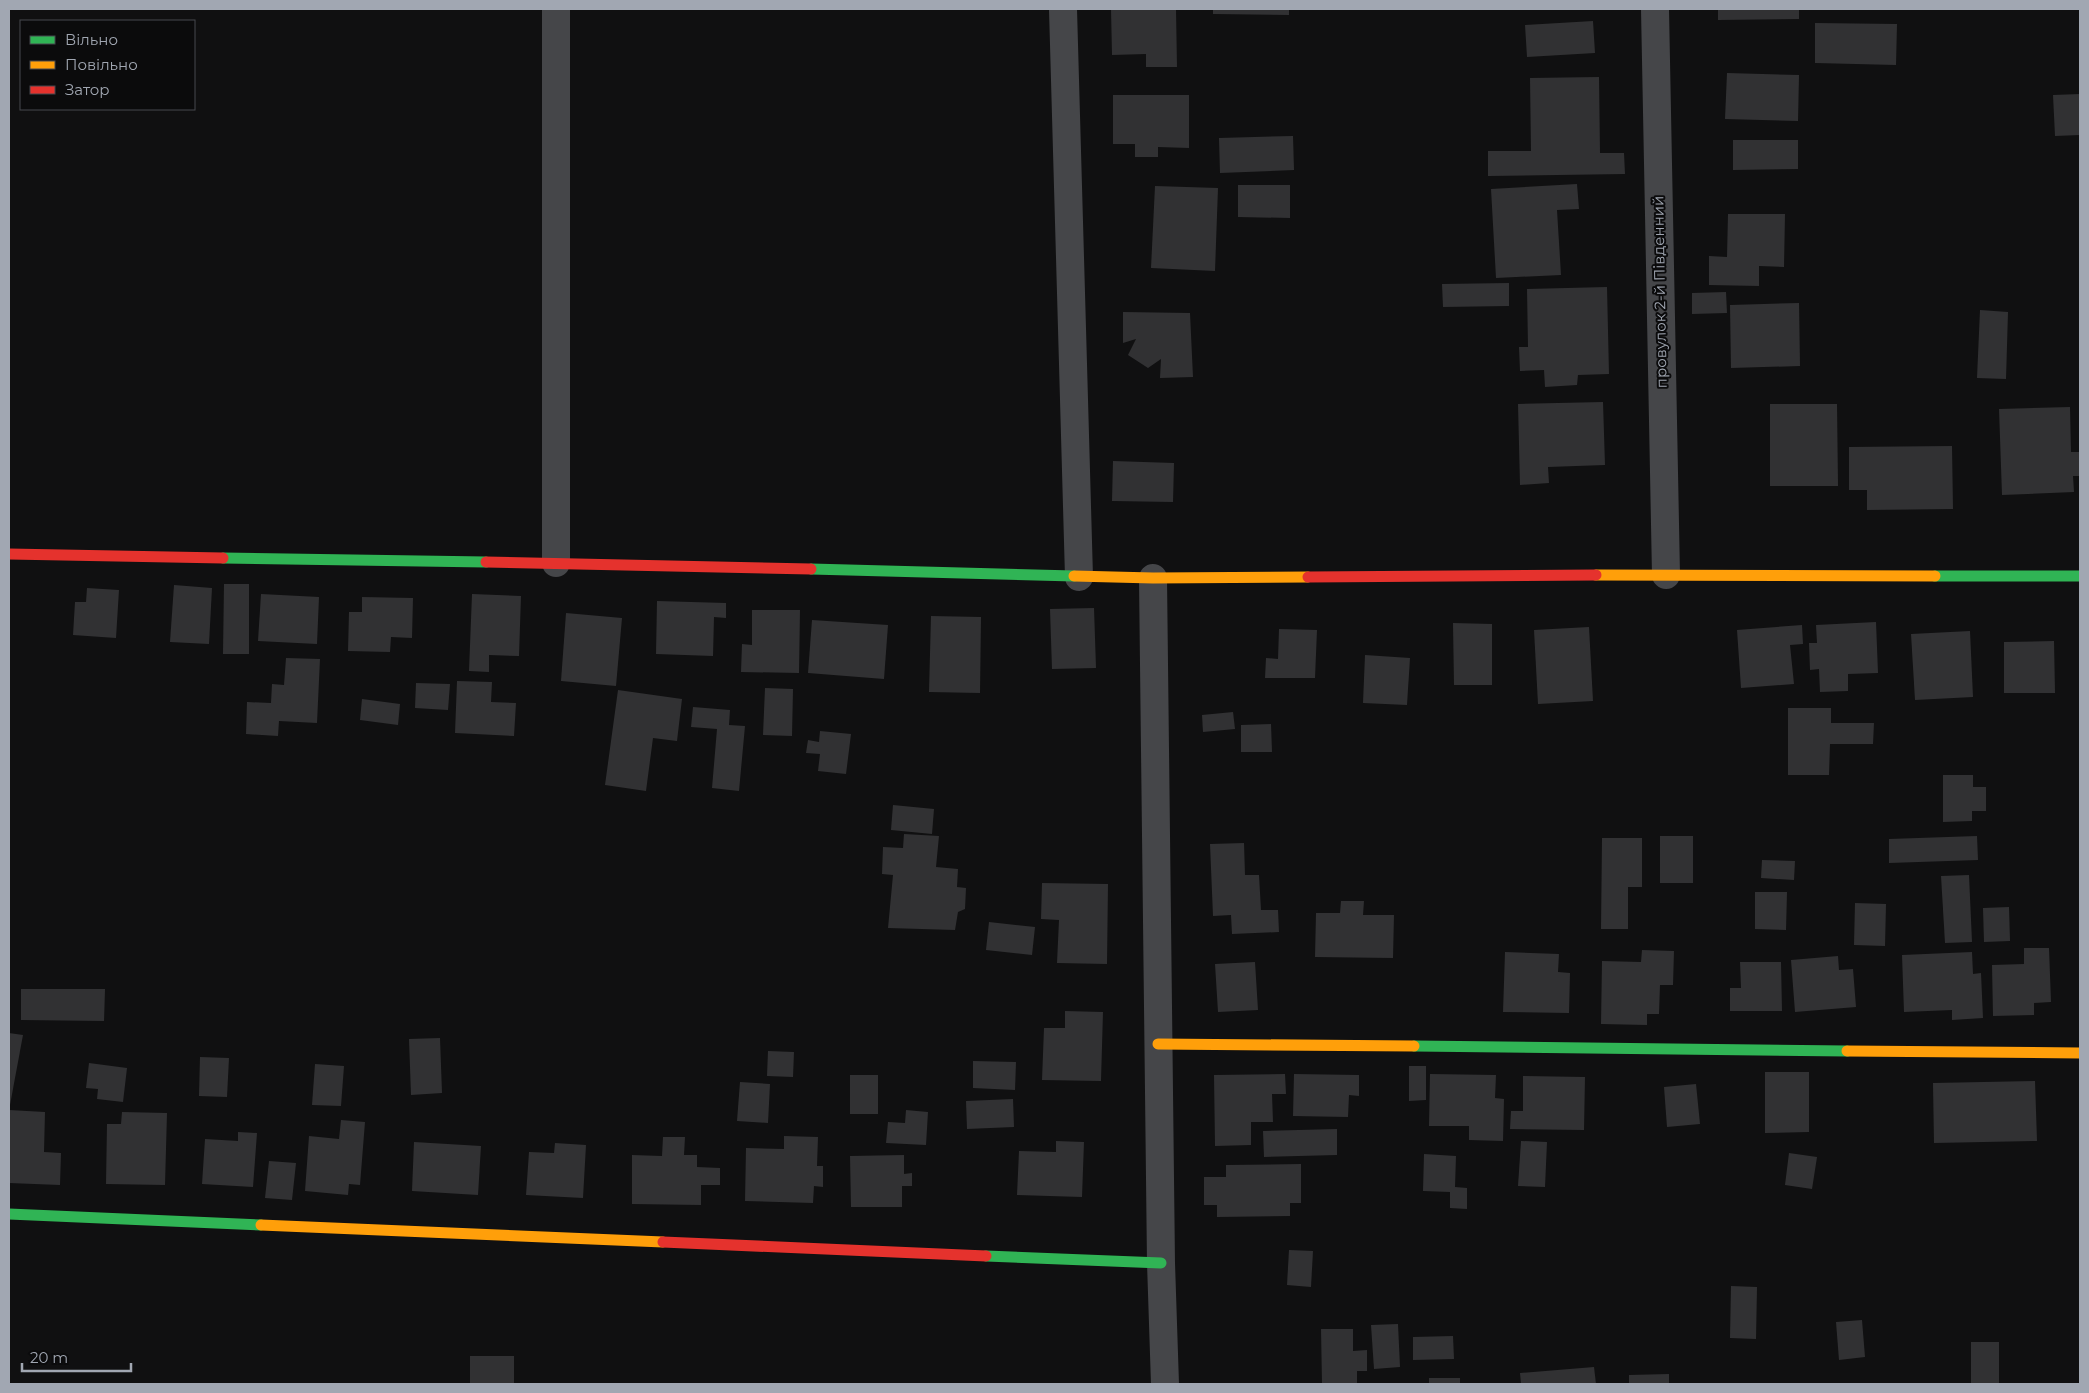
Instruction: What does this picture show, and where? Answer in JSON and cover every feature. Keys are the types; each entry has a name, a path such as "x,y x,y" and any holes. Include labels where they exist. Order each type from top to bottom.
{"street":[{"path":"556,9 556,563"},
{"path":"1063,9 1079,577"},
{"name":"провулок 2-й Південний","path":"1655,9 1666,575"},
{"path":"9,554 556,563 1153,578 1666,575 2080,576"},
{"path":"1153,578 1161,1263 1165,1384"},
{"path":"1158,1044 2080,1053"},
{"path":"9,1214 1161,1263"}],"building":[{"path":"1111,9 1176,9 1177,67 1146,67 1146,54 1112,55"},
{"path":"1213,9 1289,9 1289,15 1213,14"},
{"path":"1718,9 1799,9 1799,19 1718,20"},
{"path":"1593,21 1595,53 1527,57 1525,25"},
{"path":"1815,23 1897,24 1896,65 1815,63"},
{"path":"1727,73 1799,75 1798,121 1725,119"},
{"path":"1599,77 1600,153 1624,153 1625,174 1488,176 1488,151 1531,151 1530,78"},
{"path":"2080,94 2080,135 2055,136 2053,95"},
{"path":"1113,95 1189,95 1189,148 1158,147 1158,157 1135,157 1135,144 1113,144"},
{"path":"1293,136 1294,170 1220,173 1219,138"},
{"path":"1733,140 1798,140 1798,169 1733,170"},
{"path":"1577,184 1579,209 1557,210 1561,275 1496,278 1491,189"},
{"path":"1238,185 1290,185 1290,218 1238,217"},
{"path":"1155,186 1218,188 1215,271 1151,268"},
{"path":"1728,214 1785,214 1784,267 1759,266 1759,286 1709,285 1709,256 1727,257"},
{"path":"1509,283 1509,306 1443,307 1442,284"},
{"path":"1607,287 1609,374 1578,375 1577,385 1545,387 1544,370 1520,371 1519,347 1528,347 1527,289"},
{"path":"1726,292 1727,313 1692,314 1692,293"},
{"path":"1799,303 1800,366 1731,368 1730,305"},
{"path":"1980,310 2008,312 2006,379 1977,378"},
{"path":"1123,312 1190,313 1193,377 1160,378 1161,359 1148,368 1128,355 1136,339 1123,343"},
{"path":"1603,402 1605,465 1548,467 1549,483 1520,485 1518,404"},
{"path":"1770,404 1837,404 1838,486 1770,486"},
{"path":"2070,407 2071,452 2080,452 2080,476 2073,476 2074,492 2002,495 1999,409"},
{"path":"1952,446 1953,509 1867,510 1867,490 1849,490 1849,447"},
{"path":"1113,461 1174,463 1173,502 1112,501"},
{"path":"224,584 249,584 249,654 223,654"},
{"path":"174,585 212,588 209,644 170,642"},
{"path":"87,588 119,590 116,638 73,635 75,602 86,602"},
{"path":"261,594 319,597 317,644 258,641"},
{"path":"472,594 521,596 519,656 489,655 489,672 469,671"},
{"path":"362,597 413,598 412,638 391,637 390,652 348,651 349,612 362,612"},
{"path":"657,601 726,603 726,618 714,617 713,656 656,654"},
{"path":"1094,608 1096,668 1052,669 1050,609"},
{"path":"752,610 800,610 799,673 741,672 742,644 752,645"},
{"path":"566,613 622,618 616,686 561,681"},
{"path":"931,616 981,617 980,693 929,692"},
{"path":"812,620 888,625 884,679 808,673"},
{"path":"1876,622 1878,673 1848,674 1848,691 1820,692 1819,669 1810,670 1809,643 1817,643 1816,625"},
{"path":"1453,623 1492,624 1492,685 1454,685"},
{"path":"1802,625 1803,644 1790,645 1794,684 1741,688 1737,630"},
{"path":"1589,627 1593,701 1538,704 1534,630"},
{"path":"1279,629 1317,630 1315,678 1265,678 1266,658 1278,659"},
{"path":"1970,631 1973,697 1915,700 1911,634"},
{"path":"2054,641 2055,693 2004,693 2004,642"},
{"path":"1365,655 1410,658 1407,705 1363,703"},
{"path":"286,658 320,659 317,723 279,721 278,736 246,734 247,702 271,703 272,684 284,685"},
{"path":"457,681 492,682 491,702 516,703 514,736 455,733"},
{"path":"416,683 450,684 448,710 415,708"},
{"path":"765,688 793,689 792,736 763,735"},
{"path":"618,690 682,699 677,741 653,738 646,791 605,785"},
{"path":"362,699 400,704 398,725 360,720"},
{"path":"693,707 730,710 729,725 745,726 739,791 712,788 717,729 691,727"},
{"path":"1788,708 1831,708 1831,723 1874,723 1873,744 1830,744 1829,775 1788,775"},
{"path":"1233,712 1235,729 1203,732 1202,715"},
{"path":"1271,724 1272,752 1241,752 1241,725"},
{"path":"820,731 851,734 846,774 818,771 820,754 806,753 808,740 819,742"},
{"path":"1943,775 1973,775 1973,787 1986,787 1986,811 1972,811 1972,821 1943,822"},
{"path":"893,805 934,809 932,834 891,830"},
{"path":"904,834 939,836 936,867 958,869 957,887 966,888 965,909 958,912 955,930 888,928 893,875 882,874 883,847 903,848"},
{"path":"1660,836 1693,836 1693,883 1660,883"},
{"path":"1977,836 1978,860 1889,863 1889,839"},
{"path":"1602,838 1642,838 1642,887 1628,887 1628,929 1601,929"},
{"path":"1244,843 1245,875 1259,875 1261,910 1278,910 1279,932 1232,934 1231,915 1213,916 1210,844"},
{"path":"1762,860 1795,861 1794,880 1761,878"},
{"path":"1969,875 1972,942 1945,943 1941,876"},
{"path":"1042,883 1108,884 1107,964 1057,963 1059,920 1041,919"},
{"path":"1755,892 1787,892 1786,930 1755,929"},
{"path":"1341,901 1364,901 1363,915 1394,915 1393,958 1315,957 1316,913 1340,913"},
{"path":"1855,903 1886,904 1885,946 1854,945"},
{"path":"2009,907 2010,941 1984,942 1983,908"},
{"path":"989,922 1035,927 1032,955 986,950"},
{"path":"2024,948 2049,948 2051,1002 2034,1003 2034,1015 1993,1016 1992,965 2024,964"},
{"path":"1642,950 1674,951 1673,985 1660,985 1659,1014 1647,1014 1647,1025 1601,1024 1602,961 1641,962"},
{"path":"1505,952 1559,954 1558,972 1570,973 1569,1013 1503,1012"},
{"path":"1972,952 1973,974 1981,973 1983,1018 1952,1020 1952,1010 1904,1012 1902,955"},
{"path":"1838,956 1839,970 1853,969 1856,1007 1795,1012 1791,960"},
{"path":"1255,962 1258,1010 1218,1012 1215,964"},
{"path":"1740,962 1781,962 1782,1011 1730,1011 1730,988 1741,988"},
{"path":"21,989 105,989 104,1021 21,1020"},
{"path":"1065,1011 1103,1012 1101,1081 1042,1080 1044,1028 1065,1028"},
{"path":"9,1033 23,1035 10,1105 9,1105"},
{"path":"440,1038 442,1093 411,1095 409,1039"},
{"path":"768,1051 794,1052 793,1077 767,1076"},
{"path":"200,1057 229,1058 227,1097 199,1096"},
{"path":"973,1061 1016,1062 1015,1090 973,1088"},
{"path":"89,1063 127,1068 123,1102 97,1099 98,1089 86,1088"},
{"path":"315,1064 344,1066 341,1106 312,1105"},
{"path":"1409,1066 1426,1066 1426,1100 1409,1101"},
{"path":"1765,1072 1809,1072 1809,1132 1765,1133"},
{"path":"1285,1074 1286,1094 1272,1094 1273,1122 1251,1122 1251,1145 1215,1146 1214,1075"},
{"path":"1294,1074 1359,1075 1359,1096 1349,1095 1348,1117 1293,1116"},
{"path":"1430,1074 1496,1075 1495,1098 1504,1099 1503,1141 1469,1140 1469,1126 1429,1126"},
{"path":"850,1075 878,1075 878,1114 850,1114"},
{"path":"1523,1076 1585,1077 1584,1130 1510,1129 1511,1111 1523,1111"},
{"path":"2035,1081 2037,1141 1934,1143 1933,1083"},
{"path":"740,1082 770,1084 768,1123 737,1121"},
{"path":"1696,1084 1700,1124 1667,1127 1664,1087"},
{"path":"1013,1099 1014,1127 967,1129 966,1101"},
{"path":"9,1110 45,1112 44,1152 61,1153 60,1185 9,1183"},
{"path":"906,1110 928,1112 926,1145 886,1143 888,1122 905,1123"},
{"path":"122,1112 167,1113 165,1185 106,1184 107,1124 121,1124"},
{"path":"341,1120 365,1122 360,1185 349,1184 348,1195 305,1191 309,1136 339,1139"},
{"path":"1337,1129 1337,1155 1264,1157 1263,1131"},
{"path":"238,1132 257,1133 253,1187 202,1184 205,1139 238,1141"},
{"path":"784,1136 818,1137 817,1166 823,1166 823,1187 814,1186 813,1203 745,1201 746,1148 784,1149"},
{"path":"663,1137 685,1137 684,1155 697,1155 697,1167 720,1168 720,1185 701,1185 701,1205 632,1204 632,1155 662,1156"},
{"path":"1056,1141 1084,1142 1082,1197 1017,1195 1019,1151 1056,1152"},
{"path":"1521,1141 1547,1142 1545,1187 1518,1186"},
{"path":"414,1142 481,1146 478,1195 412,1191"},
{"path":"555,1143 586,1145 583,1198 526,1195 529,1152 554,1153"},
{"path":"1789,1153 1817,1157 1812,1189 1785,1185"},
{"path":"1424,1154 1456,1156 1455,1187 1467,1188 1467,1209 1450,1208 1450,1192 1423,1191"},
{"path":"904,1155 904,1174 912,1173 912,1186 902,1186 902,1207 851,1207 850,1156"},
{"path":"269,1161 296,1163 292,1200 265,1198"},
{"path":"1301,1164 1301,1203 1290,1203 1290,1216 1217,1217 1217,1205 1204,1205 1204,1177 1226,1177 1226,1165"},
{"path":"1289,1250 1313,1251 1311,1287 1287,1285"},
{"path":"1731,1286 1757,1287 1756,1339 1730,1338"},
{"path":"1862,1320 1865,1357 1839,1360 1836,1322"},
{"path":"1398,1324 1400,1367 1374,1369 1371,1325"},
{"path":"1321,1329 1353,1329 1353,1351 1367,1350 1367,1371 1357,1371 1357,1384 1322,1384"},
{"path":"1453,1336 1454,1359 1413,1360 1413,1337"},
{"path":"1971,1342 1999,1342 1999,1384 1971,1384"},
{"path":"470,1356 514,1356 514,1384 470,1384"},
{"path":"1594,1367 1596,1384 1521,1384 1520,1373"},
{"path":"1669,1374 1669,1384 1629,1384 1629,1375"},
{"path":"1429,1378 1460,1378 1460,1384 1429,1384"}],"traffic: fast":[{"path":"223,558 486,562"},
{"path":"811,569 1074,576"},
{"path":"1935,576 2080,576"},
{"path":"1414,1046 1847,1051"},
{"path":"9,1214 261,1225"},
{"path":"986,1256 1161,1263"}],"traffic: slow":[{"path":"1596,575 1935,576"},
{"path":"1074,576 1153,578 1308,577"},
{"path":"1158,1044 1414,1046"},
{"path":"1847,1051 2080,1053"},
{"path":"261,1225 663,1242"}],"traffic: jam":[{"path":"9,554 223,558"},
{"path":"486,562 811,569"},
{"path":"1308,577 1596,575"},
{"path":"663,1242 986,1256"}]}
